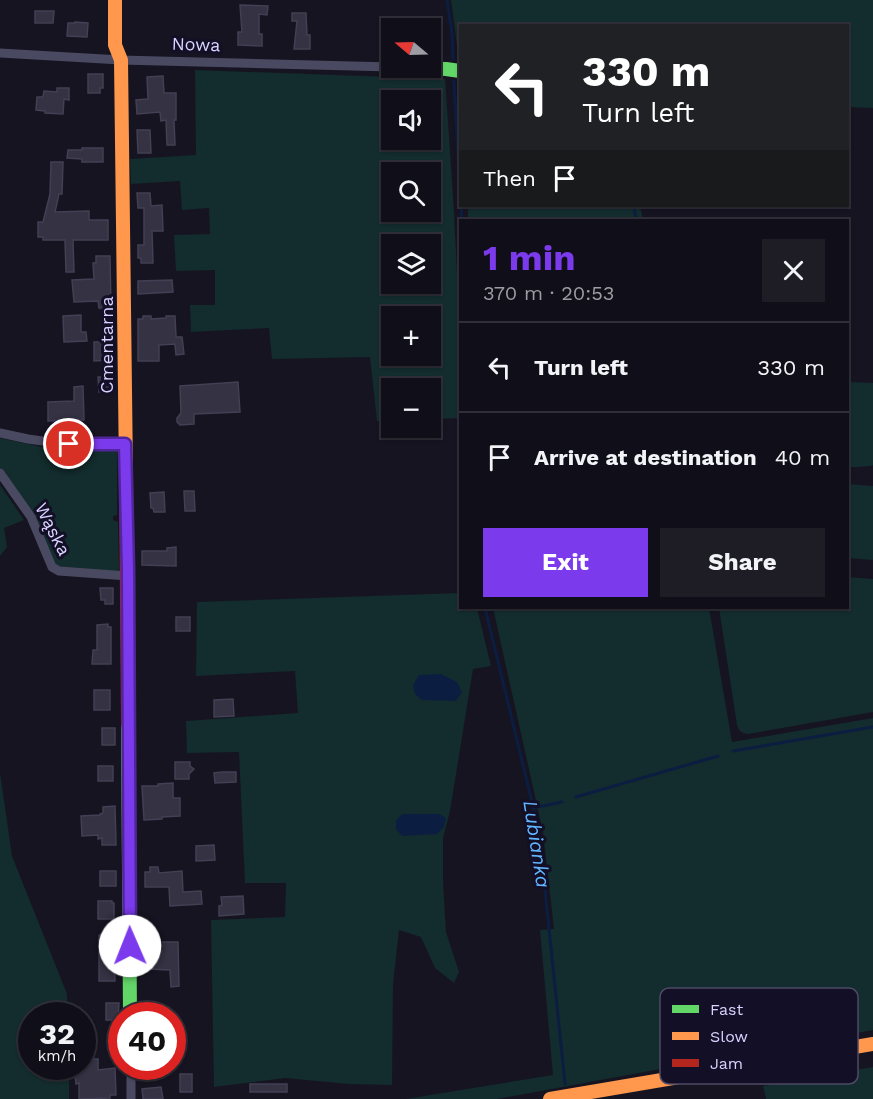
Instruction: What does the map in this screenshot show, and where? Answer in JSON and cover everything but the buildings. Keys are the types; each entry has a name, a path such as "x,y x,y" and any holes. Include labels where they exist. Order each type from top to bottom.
{"street":[{"name":"Cmentarna","path":"114,0 115,45 121,60 128,576 130,1002"},
{"name":"Nowa","path":"0,53 121,60 381,68"},
{"name":"Nowa","path":"441,69 459,71"},
{"path":"0,433 57,443 125,444"},
{"name":"Wąska","path":"0,473 31,517 52,567 58,571 128,576"},
{"path":"858,1047 873,1044"},
{"path":"131,1080 131,1099"},
{"path":"550,1099 660,1080"}],"green space":[{"path":"451,0 873,0 873,108 849,107 849,24 459,24 459,60"},
{"path":"195,70 445,79 458,291 459,418 441,419 441,378 381,378 381,421 377,421 370,357 272,359 269,328 191,332 190,305 215,305 215,270 176,271 174,235 210,234 209,208 182,210 180,181 131,184 130,159 196,155"},
{"path":"468,207 640,207 643,219 468,219"},
{"path":"849,382 873,383 873,465 849,467"},
{"path":"0,438 42,447 117,451 117,515 113,516 113,520 118,522 119,571 63,568 54,564 9,480 0,468"},
{"path":"849,484 873,486 873,560 849,558"},
{"path":"0,485 24,520 4,528 7,547 0,556"},
{"path":"849,577 873,579 873,712 748,734 741,731 737,725 719,609 849,609"},
{"path":"459,593 459,609 477,609 491,666 473,669 450,811 443,838 446,932 459,972 454,983 435,968 421,937 399,930 393,984 392,1085 349,1084 285,1078 214,1087 211,920 285,917 286,883 245,883 239,752 187,753 186,721 298,713 295,671 196,676 197,602"},
{"path":"493,609 709,609 732,742 873,718 873,1030 858,1033 858,988 660,988 660,1069 497,1099 406,1099 553,1075 540,930 554,929 543,832"},
{"path":"0,773 12,856 67,994 67,1002 18,1002 18,1080 69,1080 69,1099 0,1099"},
{"path":"873,1067 873,1099 766,1099 763,1086 775,1084 858,1084 858,1070"}],"water":[{"path":"441,674 457,682 462,692 456,701 422,700 415,694 413,685 419,675"},
{"path":"402,814 439,814 446,818 444,827 437,834 402,836 396,829 396,821"}],"waterway":[{"name":"Lubianka","path":"447,0 453,59"},
{"name":"Lubianka","path":"454,81 459,174"},
{"name":"Lubianka","path":"461,207 462,219"},
{"path":"634,207 636,219"},
{"name":"Lubianka","path":"485,609 539,831 565,1084"},
{"path":"733,751 873,727"},
{"path":"576,797 718,756"},
{"path":"533,808 562,802"}],"traffic: fast":[{"path":"441,69 459,71"},
{"path":"128,724 130,1002"}],"traffic: slow":[{"path":"115,0 115,45 121,60 126,472"},
{"path":"858,1047 873,1044"},
{"path":"550,1099 660,1080"}],"traffic: jam":[{"path":"126,472 128,724"}],"route":[{"path":"69,444 125,444 130,946"}]}
